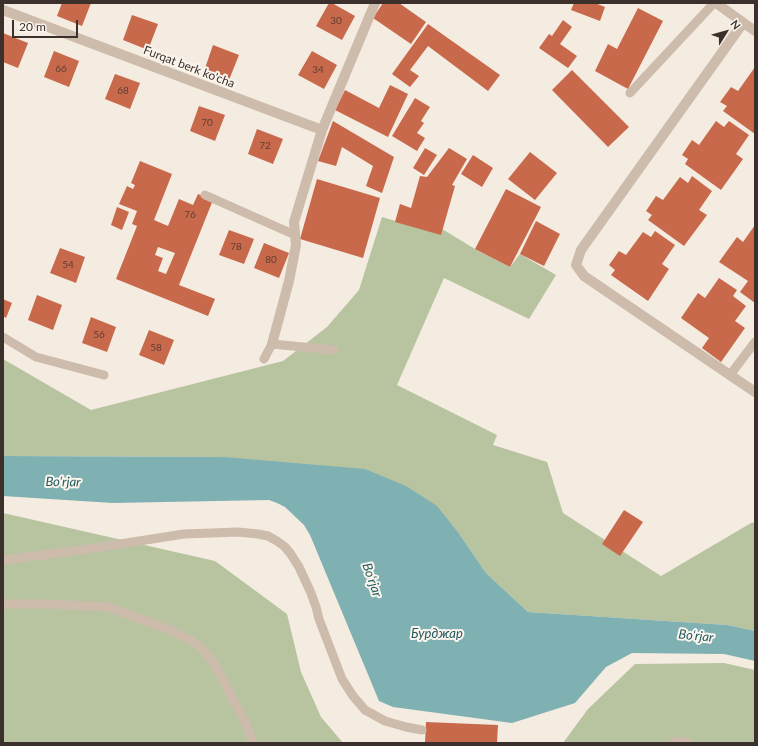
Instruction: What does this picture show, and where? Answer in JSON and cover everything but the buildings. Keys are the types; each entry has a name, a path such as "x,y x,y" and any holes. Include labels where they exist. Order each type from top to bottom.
{"street":[{"path":"272,344 289,281 296,245 294,222 322,130 375,3"},
{"path":"715,3 755,31"},
{"name":"Furqat berk ko'cha","path":"3,10 322,130"},
{"path":"744,23 581,250 576,265 584,276 755,392"}],"lane":[{"path":"630,93 715,3"},
{"path":"205,195 295,235"},
{"path":"3,337 36,357 104,375"},
{"path":"730,375 755,342"},
{"path":"264,359 272,344 334,350"},
{"path":"3,560 184,534 238,532 268,536 285,547 299,567 311,593 319,619 342,679 352,696 365,710 385,721 422,730"},
{"path":"3,604 47,604 108,607 170,630 192,641 201,648 214,663 253,743"},
{"path":"673,743 676,741 688,743"}],"green space":[{"path":"382,217 419,228 429,221 475,249 510,267 520,254 556,275 529,319 444,278 397,385 497,435 493,445 547,462 563,513 661,576 755,522 755,631 727,625 528,612 486,573 460,535 224,457 3,456 3,359 91,410 283,361 327,327 359,290"},
{"path":"3,513 215,561 287,614 301,672 321,717 343,743 3,743"},
{"path":"724,663 755,670 755,743 563,743 588,709 635,664"}],"water":[{"name":"Бурджар","path":"3,456 224,457 365,469 406,486 437,506 460,535 486,573 528,612 727,625 755,631 755,661 724,654 632,653 606,667 575,703 512,723 393,707 379,701 310,535 304,525 285,507 269,500 113,503 3,496"}],"water label":[{"name":"Bo‘rjar","path":"63,482"},
{"name":"Bo‘rjar","path":"372,580"},
{"name":"Bo‘rjar","path":"696,636"}]}
